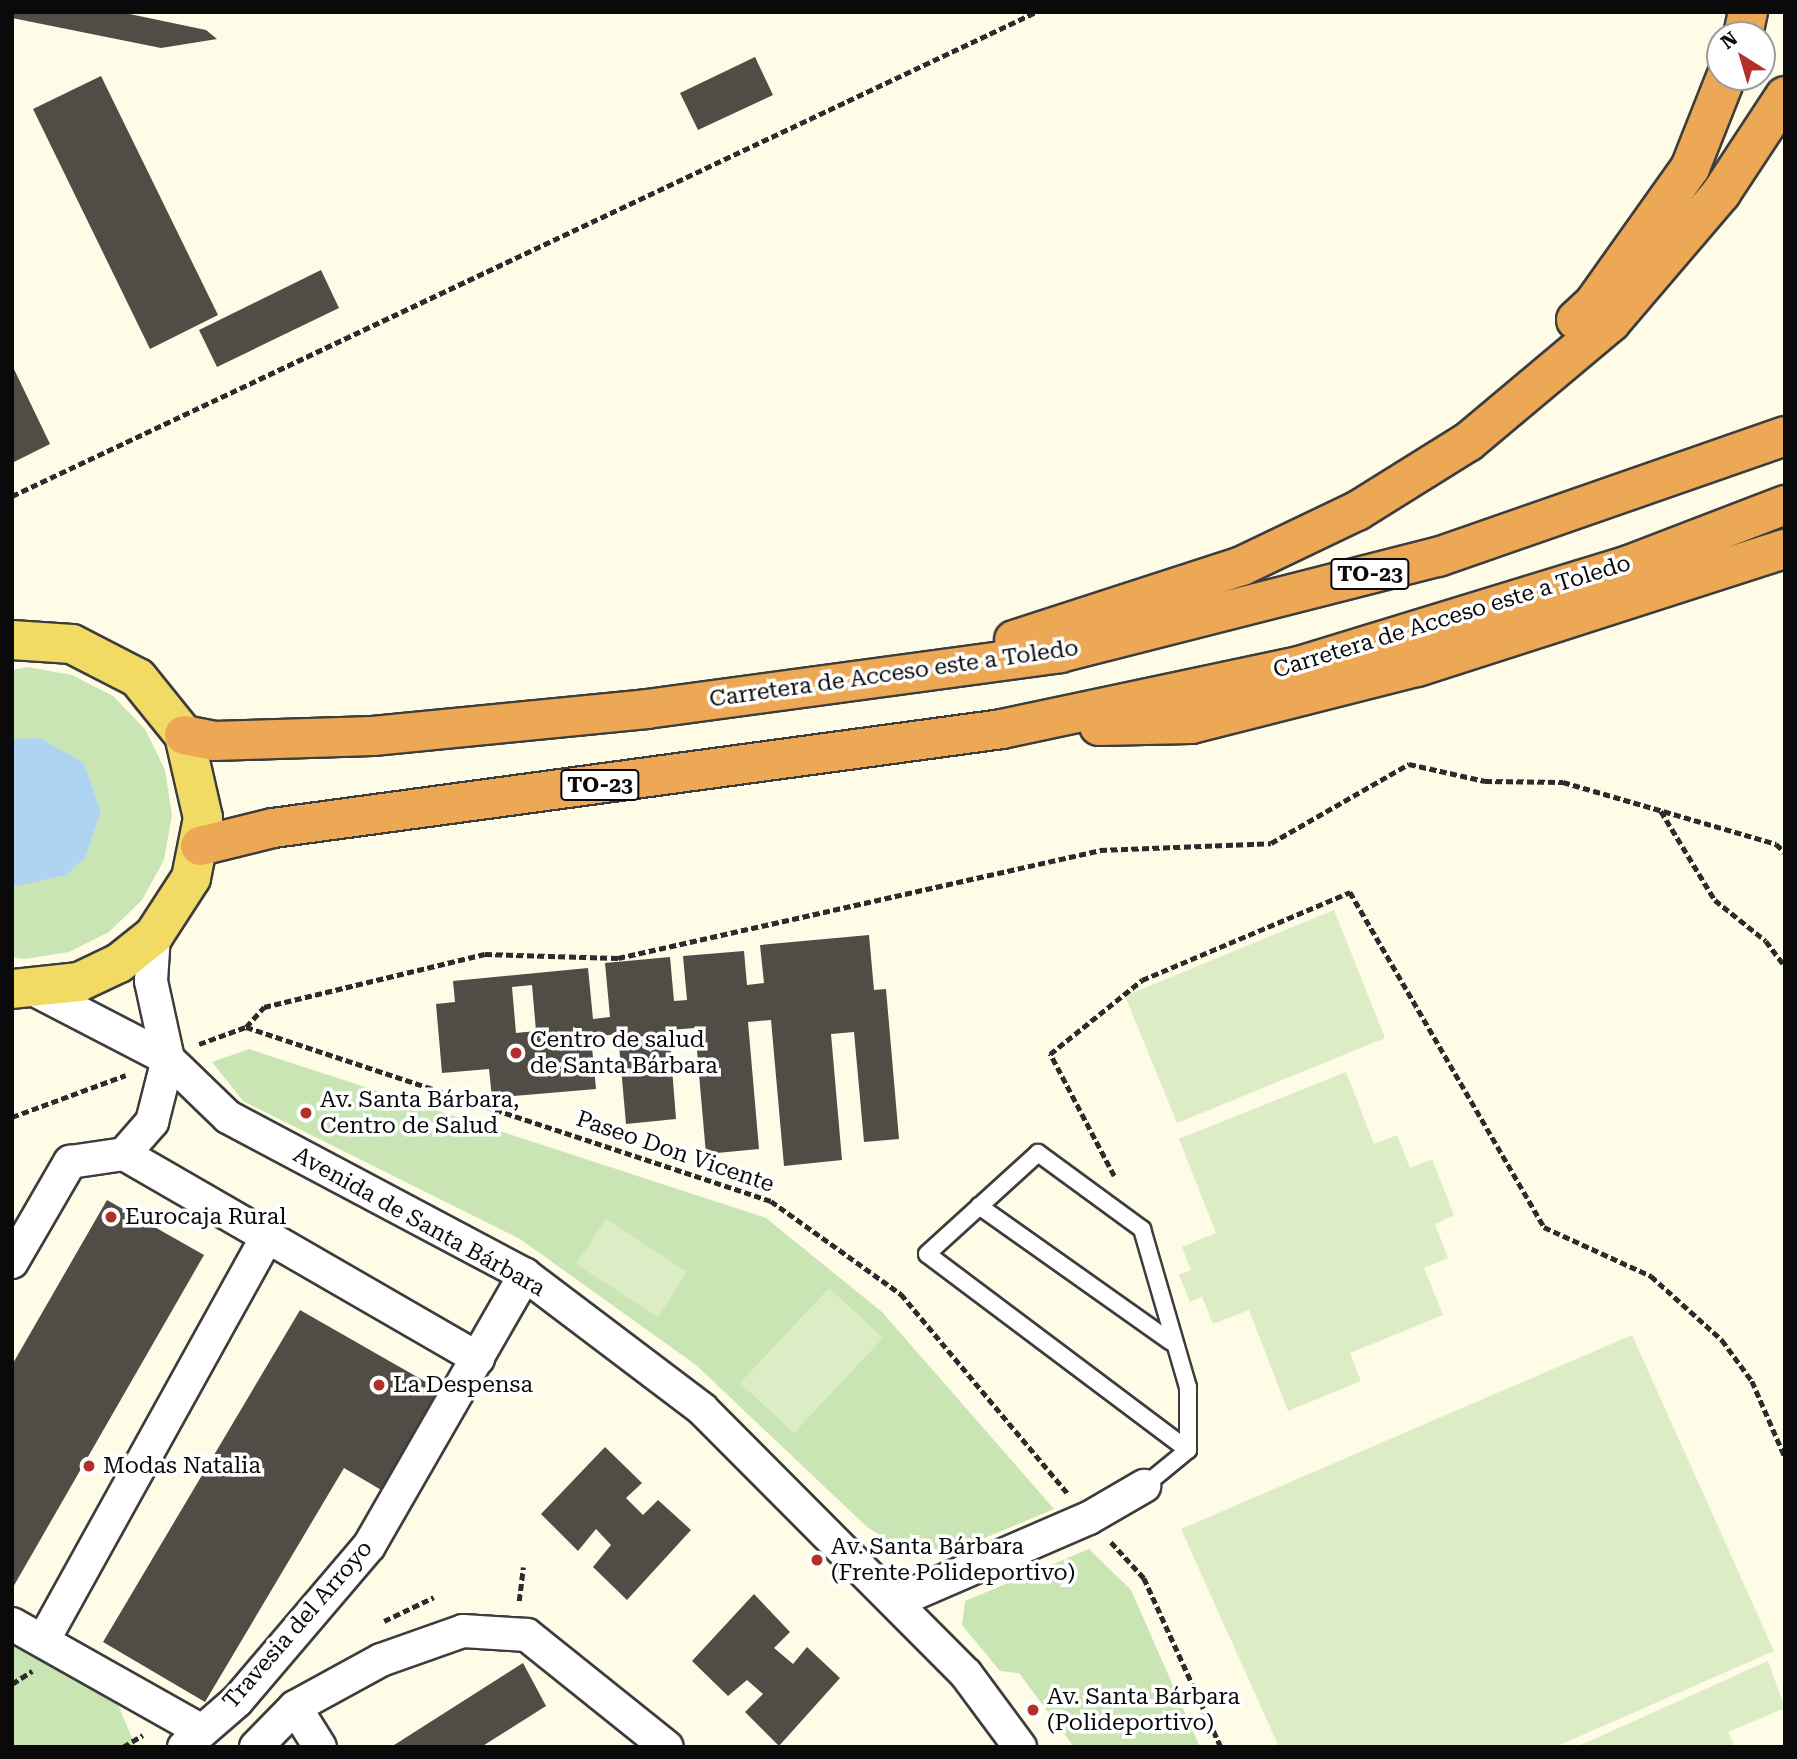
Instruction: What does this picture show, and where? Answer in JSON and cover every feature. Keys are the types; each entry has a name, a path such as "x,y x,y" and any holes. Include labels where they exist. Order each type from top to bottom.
{"highway":[{"path":"1242,566 1457,424 1594,303 1690,168 1720,91"},
{"path":"943,665 1242,566 1357,511 1468,442 1611,322 1721,193 1785,96"},
{"name":"Carretera de Acceso este a Toledo","path":"184,736 214,741 386,735 647,709 943,665 1060,653 1438,557 1785,436"},
{"name":"Carretera de Acceso este a Toledo","path":"200,846 273,828 1002,729 1302,665 1629,565 1785,505"},
{"path":"1002,729 1191,724 1417,667 1785,549"}],"main road":[{"path":"12,640 72,644 107,657 164,704 184,736 201,789 200,846 191,878 154,935 119,963 79,982 24,990"}],"street":[{"path":"124,1154 152,1122 169,1059 151,981 154,935"},
{"name":"Avenida de Santa Bárbara","path":"24,990 169,1059 228,1117 525,1275 702,1409 897,1601 966,1674 1020,1747"},
{"path":"12,1262 70,1162 124,1154 478,1358"},
{"path":"43,1641 267,1237"},
{"name":"Travesia del Arroyo","path":"193,1739 237,1701 369,1546 525,1275"},
{"path":"897,1601 1089,1518 1144,1486"},
{"path":"12,1624 43,1641 193,1739"},
{"path":"256,1747 295,1707 381,1660 463,1631 527,1634 667,1747"},
{"path":"295,1707 320,1747"}],"lane":[{"path":"1038,1153 1142,1229 1171,1342 1188,1387 1188,1450 927,1254 1038,1153"},
{"path":"979,1206 1171,1342"},
{"path":"1144,1486 1188,1450"}],"path":[{"path":"12,496 1036,12"},
{"path":"12,1117 169,1059 246,1027 264,1007 485,954 618,958 1101,850 1271,843 1409,764 1485,780 1563,782 1776,844 1785,852"},
{"path":"1661,811 1715,900 1766,941 1785,966"},
{"path":"1142,1229 1050,1054 1142,980 1350,892 1544,1227 1651,1276 1722,1340 1752,1381 1785,1457"},
{"name":"Paseo Don Vicente","path":"246,1027 771,1201 901,1294 1089,1518 1144,1578 1221,1747"}],"green space":[{"path":"27,667 72,675 113,696 145,729 165,770 172,815 164,860 142,900 109,932 69,952 24,959 12,957 12,885 18,886 101,811 84,763 12,739 12,670"},
{"path":"1334,910 1385,1038 1177,1123 1125,996"},
{"path":"249,1049 766,1218 882,1312 1054,1509 949,1553 906,1552 867,1527 696,1365 520,1239 243,1101 212,1062"},
{"path":"1346,1072 1374,1144 1397,1135 1410,1168 1432,1159 1454,1215 1435,1224 1448,1258 1424,1268 1443,1315 1350,1353 1361,1381 1288,1411 1249,1310 1213,1324 1202,1297 1190,1302 1179,1275 1191,1270 1182,1247 1216,1233 1179,1139"},
{"path":"606,1219 687,1272 658,1317 576,1264"},
{"path":"829,1288 883,1338 794,1433 740,1383"},
{"path":"1632,1335 1774,1651 1555,1747 1279,1747 1181,1529"},
{"path":"1089,1549 1131,1590 1200,1747 1074,1747 1019,1673 1000,1671 962,1625 965,1601"},
{"path":"12,1638 118,1705 136,1747 12,1747"},
{"path":"1768,1661 1785,1708 1728,1732 1735,1747 1576,1747"}],"water":[{"path":"40,738 84,763 101,811 85,858 66,875 12,885 12,739"}],"building":[{"path":"12,12 120,12 206,30 217,39 161,48 12,18"},
{"path":"755,57 773,95 698,130 680,93"},
{"path":"101,76 218,315 150,349 33,109"},
{"path":"321,270 339,308 217,367 199,330"},
{"path":"12,365 50,444 12,463"},
{"name":"Centro de salud de Santa Bárbara","path":"869,935 874,990 886,989 899,1139 864,1142 854,1032 831,1034 842,1160 784,1166 771,1020 748,1022 759,1149 706,1154 695,1028 669,1030 676,1119 626,1124 618,1034 591,1037 596,1089 492,1098 489,1069 442,1073 436,1004 455,1002 453,981 588,968 593,1019 610,1017 605,963 670,957 674,1001 687,1000 683,956 744,951 747,985 764,983 760,945","holes":["532,985 536,1031 516,1033 512,987"]},
{"path":"107,1200 204,1255 12,1589 12,1365"},
{"path":"300,1310 447,1394 388,1494 344,1468 205,1702 103,1642"},
{"path":"605,1447 642,1483 626,1498 643,1515 658,1500 691,1530 627,1600 593,1567 611,1545 596,1529 578,1551 541,1514"},
{"path":"754,1594 790,1632 774,1648 793,1664 807,1647 840,1678 779,1746 745,1712 763,1694 747,1680 728,1696 692,1661"},
{"path":"523,1663 546,1706 481,1747 391,1747"}],"place":[{"name":"Centro de salud de Santa Bárbara","path":"516,1053"},
{"name":"Av. Santa Bárbara, Centro de Salud","path":"306,1113"},
{"name":"Eurocaja Rural","path":"111,1217"},
{"name":"La Despensa","path":"379,1385"},
{"name":"Modas Natalia","path":"89,1466"},
{"name":"Av. Santa Bárbara (Frente Polideportivo)","path":"817,1560"},
{"name":"Av. Santa Bárbara (Polideportivo)","path":"1033,1710"}]}
